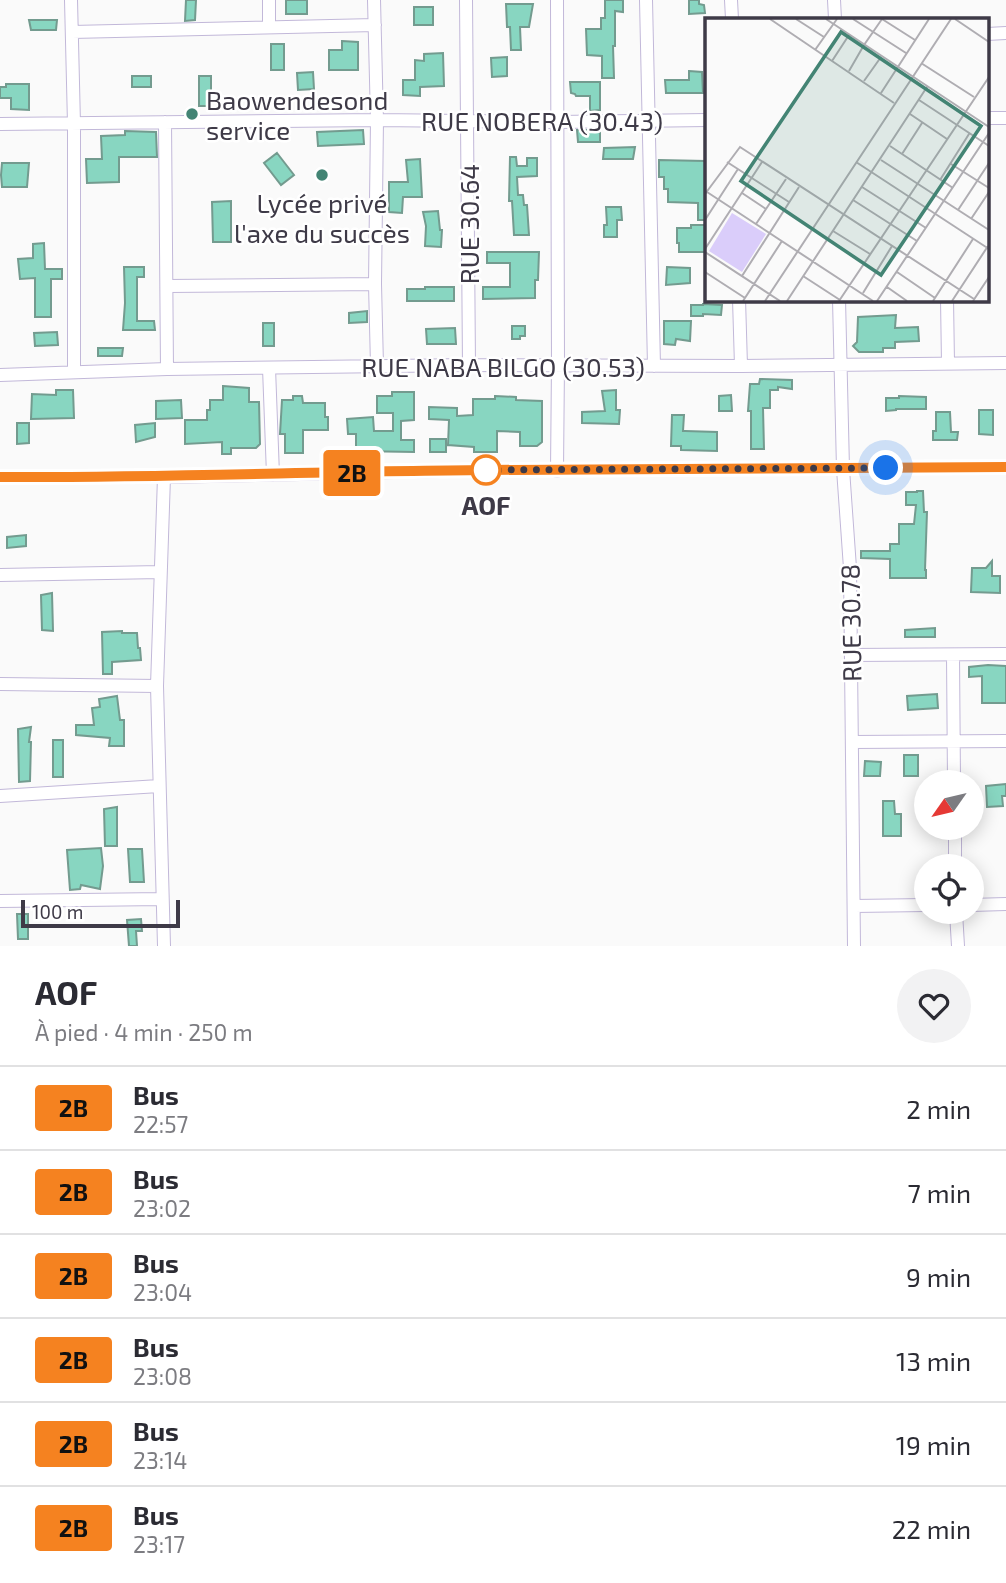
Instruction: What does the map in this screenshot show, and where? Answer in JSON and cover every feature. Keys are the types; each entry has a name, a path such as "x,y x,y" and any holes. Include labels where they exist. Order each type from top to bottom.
{"street":[{"path":"71,0 74,372"},
{"path":"269,0 269,27"},
{"path":"374,0 377,366"},
{"name":"RUE 30.64","path":"466,0 469,365"},
{"path":"557,0 557,471"},
{"path":"646,0 654,366"},
{"path":"731,0 732,18"},
{"path":"834,0 835,18"},
{"path":"72,32 375,25"},
{"path":"988,34 1006,33"},
{"path":"988,118 1006,118"},
{"name":"RUE NOBERA (30.43)","path":"0,124 705,120"},
{"path":"165,122 167,369"},
{"path":"168,286 375,284"},
{"path":"739,301 741,366"},
{"name":"RUE 30.78","path":"839,301 843,469 850,568 854,946"},
{"path":"947,301 948,363"},
{"name":"RUE NABA BILGO (30.53)","path":"0,375 377,366 1006,363"},
{"path":"269,368 273,475"},
{"path":"0,477 164,477 487,470 1006,467"},
{"path":"164,477 157,686 164,946"},
{"path":"0,575 160,572"},
{"path":"851,655 1006,654"},
{"path":"953,655 954,770"},
{"path":"0,684 157,686"},
{"path":"852,742 1006,741"},
{"path":"0,796 159,786"},
{"path":"0,901 162,899"},
{"path":"984,905 1006,904"},
{"path":"854,906 914,905"},
{"path":"957,924 958,946"}],"building":[{"path":"186,0 196,0 195,20 185,21"},
{"path":"286,0 307,0 307,14 286,14"},
{"path":"605,0 623,0 623,12 615,11 614,78 602,78 602,56 587,55 586,29 601,29 601,18 605,18"},
{"path":"689,0 699,0 699,4 704,5 705,13 689,14"},
{"path":"506,4 533,4 529,27 520,27 521,50 511,50"},
{"path":"414,7 433,7 433,25 414,25"},
{"path":"29,20 57,20 56,30 31,30"},
{"path":"342,41 358,42 358,70 329,70 329,50 342,50"},
{"path":"271,44 284,44 284,70 271,70"},
{"path":"443,53 444,86 420,87 420,96 403,95 403,80 415,80 415,60 424,61 424,54"},
{"path":"507,57 507,76 492,77 491,58"},
{"path":"689,71 702,72 703,93 666,93 665,80 689,80"},
{"path":"313,72 314,89 298,90 297,73"},
{"path":"132,76 151,76 151,87 132,87"},
{"path":"199,76 211,76 211,106 199,106"},
{"path":"570,82 600,82 600,110 590,111 590,96 576,96 571,93"},
{"path":"6,84 29,84 29,110 11,109 11,98 0,98 0,87 6,87"},
{"path":"363,130 364,144 318,146 317,132"},
{"path":"577,130 600,130 600,142 578,142"},
{"path":"125,131 156,132 157,157 119,157 119,182 87,183 86,159 102,159 101,136 125,135"},
{"path":"635,147 633,159 603,159 604,148"},
{"path":"277,153 294,175 281,185 264,163"},
{"path":"510,157 516,157 517,166 527,166 527,158 537,158 537,176 517,177 518,195 523,195 524,205 527,205 529,235 514,235 512,201 509,201"},
{"path":"420,159 422,197 403,197 402,213 389,212 389,182 408,182 406,160"},
{"path":"659,160 705,161 705,220 698,220 698,203 668,202 664,177 659,177"},
{"path":"2,163 29,163 27,187 2,187"},
{"path":"231,201 231,242 213,242 212,202"},
{"path":"606,207 621,207 622,220 617,220 617,237 604,237 604,225 607,225"},
{"path":"438,211 442,230 441,247 425,246 426,226 423,212"},
{"path":"691,225 705,225 705,252 679,252 677,228 691,228"},
{"path":"44,243 45,269 62,269 62,279 51,279 51,317 35,317 35,278 20,279 18,259 33,258 33,244"},
{"path":"487,252 539,252 535,298 483,299 483,287 510,287 510,263 487,263"},
{"path":"124,267 144,267 144,277 137,277 137,321 154,321 155,330 123,330"},
{"path":"667,267 690,268 690,283 666,285"},
{"path":"454,287 454,301 407,301 407,289"},
{"path":"691,305 722,305 721,315 691,316"},
{"path":"367,311 367,322 349,323 349,313"},
{"path":"896,315 895,328 918,327 919,341 895,342 895,348 883,348 883,352 859,352 853,346 857,342 858,317"},
{"path":"664,321 691,321 690,341 676,339 675,345 664,344"},
{"path":"263,323 274,323 274,346 263,346"},
{"path":"512,326 525,326 525,336 512,339"},
{"path":"455,328 456,344 427,344 426,329"},
{"path":"57,332 58,345 35,346 34,333"},
{"path":"98,348 123,348 122,356 98,356"},
{"path":"760,379 792,380 792,389 778,387 778,390 770,390 770,408 763,408 764,449 751,449 751,411 748,411 750,384 759,384"},
{"path":"223,386 249,388 249,402 259,402 260,444 256,448 231,448 231,454 222,454 222,442 185,444 185,420 207,420 210,400 223,400"},
{"path":"56,390 73,390 74,418 31,419 32,394 56,395"},
{"path":"616,390 616,410 620,410 619,424 582,423 582,412 605,411 602,391"},
{"path":"392,392 414,392 414,420 401,421 401,440 414,440 414,452 356,451 356,434 348,434 347,419 373,417 374,431 393,431 393,413 377,413 377,396 392,396"},
{"path":"731,395 732,411 719,411 719,396"},
{"path":"293,396 302,396 303,403 325,403 325,417 328,417 328,430 303,430 303,453 285,453 285,434 280,434 282,400 293,400"},
{"path":"495,396 542,401 542,442 537,446 520,446 520,432 497,431 497,452 474,452 474,447 448,445 449,420 429,419 429,407 457,408 457,416 473,415 473,399 495,399"},
{"path":"926,397 926,409 886,411 886,398"},
{"path":"181,400 182,418 156,419 156,401"},
{"path":"979,410 993,410 993,435 979,434"},
{"path":"936,412 950,412 951,432 958,432 957,440 933,440"},
{"path":"672,415 684,415 683,431 717,432 717,451 681,450 681,446 671,446"},
{"path":"17,423 29,423 29,443 17,444"},
{"path":"155,423 155,437 136,442 135,425"},
{"path":"430,439 446,439 446,452 430,452"},
{"path":"923,491 924,512 927,512 926,578 890,578 890,559 861,558 861,551 890,551 890,544 899,544 899,524 914,524 916,505 906,505 906,492"},
{"path":"26,535 26,546 7,548 7,537"},
{"path":"992,561 992,576 1000,576 1000,593 971,592 972,568 986,568"},
{"path":"52,593 53,631 42,630 41,595"},
{"path":"935,628 935,637 905,637 905,630"},
{"path":"102,632 137,633 141,660 112,662 112,674 103,674"},
{"path":"1006,666 1006,703 982,703 982,676 969,677 969,667"},
{"path":"937,694 938,708 908,710 907,696"},
{"path":"117,696 120,720 124,720 124,746 109,746 110,738 76,735 76,725 94,725 92,708 100,707 99,699"},
{"path":"31,727 30,781 19,782 18,729"},
{"path":"53,740 63,740 63,777 53,777"},
{"path":"904,755 918,755 918,770 914,770 914,776 904,776"},
{"path":"865,761 881,762 880,776 864,776"},
{"path":"1006,784 1006,796 1002,796 1003,806 987,807 986,786"},
{"path":"883,801 894,801 895,814 901,814 901,836 883,836"},
{"path":"117,807 117,846 105,846 104,809"},
{"path":"101,848 103,866 100,889 81,885 80,889 70,890 67,850"},
{"path":"128,849 142,849 144,882 130,882"},
{"path":"17,914 28,914 28,939 18,939"},
{"path":"141,919 142,931 136,931 137,946 129,946 127,920"}],"bus line":[{"name":"2B","path":"0,477 164,477 487,470 1006,467"}],"place":[{"name":"Baowendesond service","path":"192,114"},
{"name":"Lycée privé l'axe du succès","path":"322,175"},
{"name":"AOF","path":"486,470"}],"route":[{"path":"486,470 886,468"}]}
